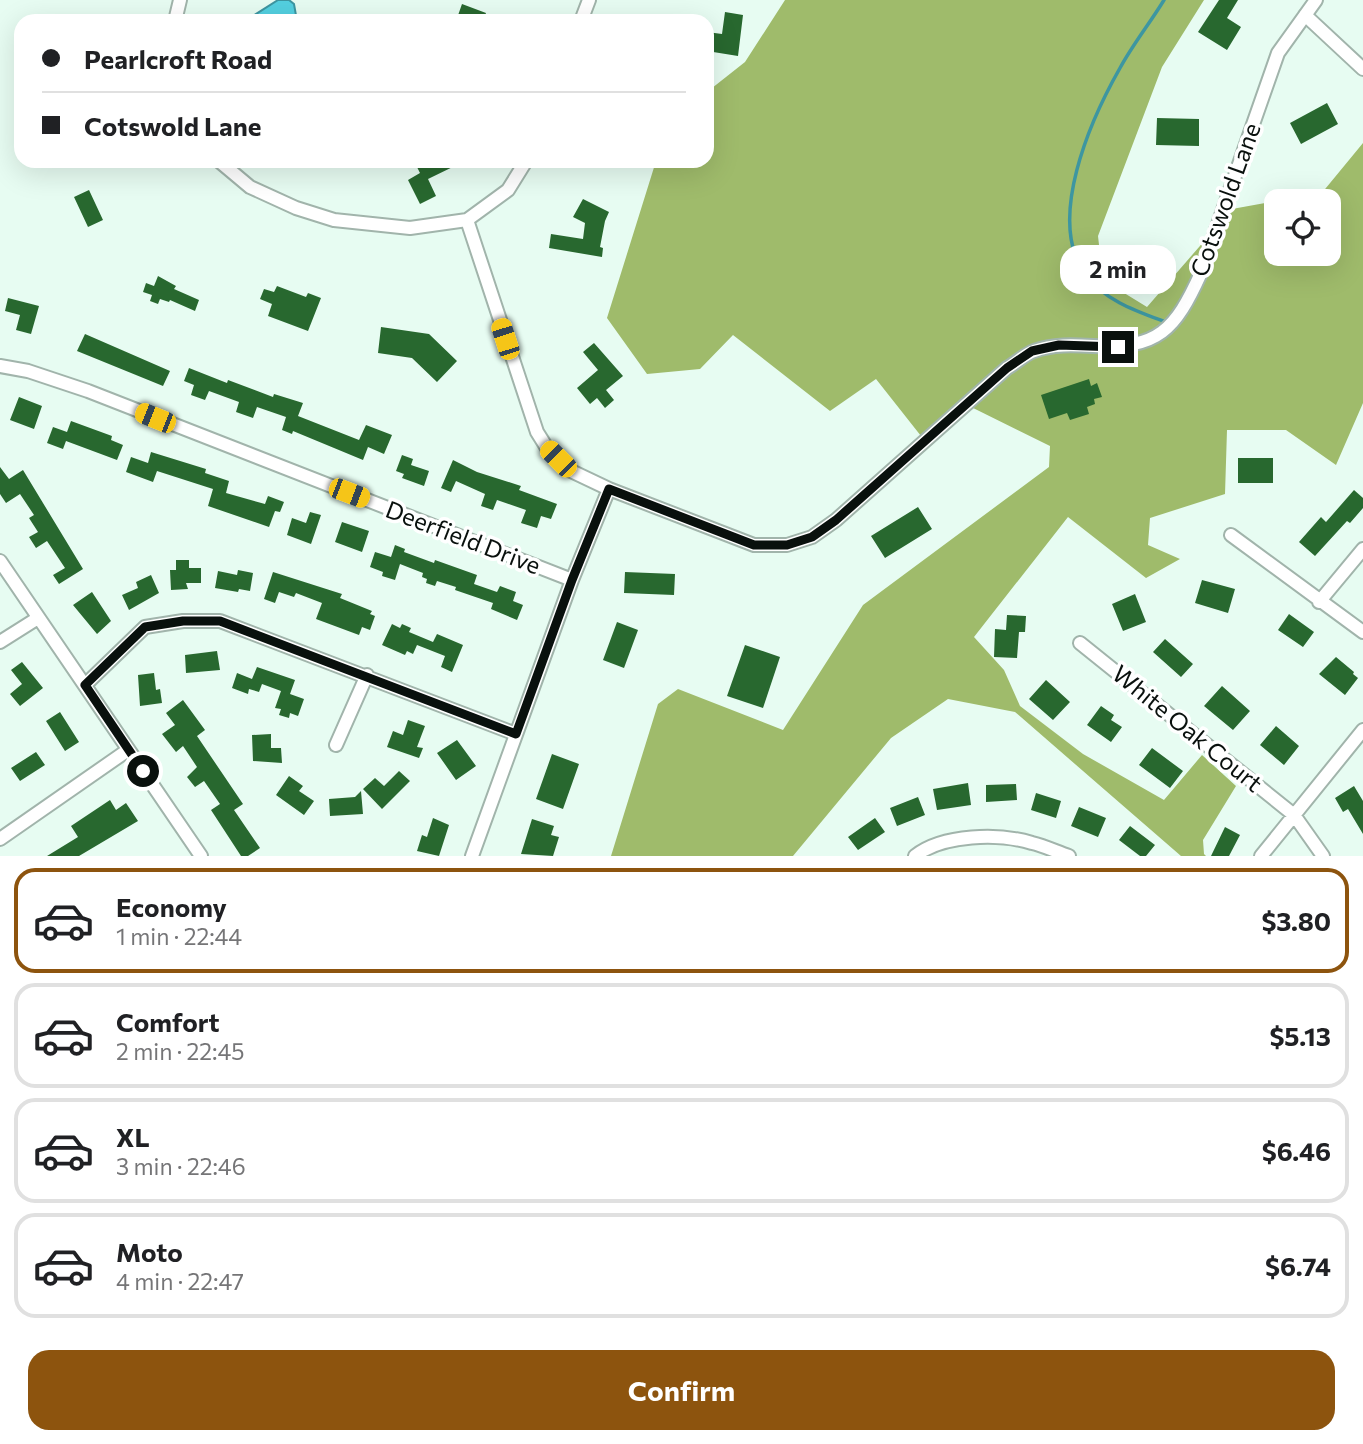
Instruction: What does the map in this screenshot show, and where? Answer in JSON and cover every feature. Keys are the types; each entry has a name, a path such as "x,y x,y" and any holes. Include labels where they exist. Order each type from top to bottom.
{"street":[{"name":"Cotswold Lane","path":"467,220 537,432 547,448 569,470 609,489 754,545 787,545 812,537 836,520 1007,368 1032,351 1059,345 1118,347 1146,341 1167,330 1185,308 1201,272 1278,53 1316,0"},
{"path":"1305,15 1363,69"},
{"path":"227,168 250,187 296,208 334,220 410,228 467,220 508,190 522,168"},
{"name":"Deerfield Drive","path":"0,366 28,371 88,391 572,580"},
{"path":"472,856 572,580 609,489"},
{"path":"1231,535 1363,632"},
{"path":"1319,602 1363,549"},
{"path":"0,561 201,856"},
{"path":"0,642 38,618"},
{"path":"85,685 145,627 183,621 220,621 516,734"},
{"name":"White Oak Court","path":"1080,643 1294,815 1323,856"},
{"path":"336,745 367,675"},
{"path":"1261,856 1363,730"},
{"path":"0,839 128,750"},
{"path":"915,856 954,839 990,837 1032,842 1069,856"}],"green space":[{"path":"785,0 1204,0 1162,67 1098,236 1103,280 1147,307 1232,209 1264,203 1264,266 1341,266 1341,189 1325,189 1363,143 1363,403 1336,465 1286,430 1227,430 1225,494 1150,518 1148,545 1180,559 1146,578 1068,517 974,637 1004,670 1020,706 1083,754 1164,800 1202,755 1236,786 1203,840 1206,856 1181,856 1015,712 948,699 891,738 793,856 611,856 658,704 678,689 783,730 863,605 1049,467 1050,446 961,402 921,436 876,379 830,411 733,335 700,369 647,374 607,318 654,168 714,168 714,86 745,62"}],"water":[{"path":"278,0 289,0 294,4 296,14 256,14"}],"building":[{"path":"1219,0 1238,0 1227,18 1241,27 1227,50 1198,32"},
{"path":"462,4 486,13 486,14 458,14"},
{"path":"725,12 743,15 738,56 714,52 714,33 722,34"},
{"path":"1327,103 1338,124 1301,144 1290,123"},
{"path":"1157,118 1199,119 1199,146 1156,145"},
{"path":"418,168 451,168 428,179 436,196 420,204 408,180 420,173"},
{"path":"89,190 103,220 88,227 74,197"},
{"path":"583,199 609,212 600,247 603,248 602,257 549,248 551,234 583,239 585,223 573,217"},
{"path":"158,276 176,286 174,289 199,300 195,311 170,300 160,299 158,304 150,301 152,295 143,292 146,283 154,286"},
{"path":"277,286 306,297 308,293 321,298 308,331 268,316 272,304 260,299 264,289 274,292"},
{"path":"8,298 39,306 31,334 16,330 20,315 5,311"},
{"path":"381,327 429,334 457,361 437,382 412,358 378,353"},
{"path":"85,334 170,371 163,386 77,351"},
{"path":"594,343 623,376 606,390 614,400 605,408 597,398 590,404 577,388 598,370 583,352"},
{"path":"189,368 227,383 228,380 273,397 274,394 303,403 298,416 359,440 366,425 392,435 384,454 368,447 363,460 293,431 292,434 282,430 286,417 257,407 253,418 236,412 239,402 209,391 205,400 191,395 194,385 184,381"},
{"path":"1089,379 1091,386 1097,383 1102,397 1094,399 1095,404 1087,407 1089,414 1070,420 1067,413 1049,419 1041,395"},
{"path":"19,397 42,406 34,429 10,420"},
{"path":"71,421 112,436 111,440 123,445 117,460 66,441 63,449 47,443 53,427 67,432"},
{"path":"151,452 206,469 205,473 229,481 226,493 265,504 268,496 284,502 280,512 275,511 269,527 208,506 213,489 157,471 153,482 126,472 131,457 148,463"},
{"path":"402,455 413,459 411,465 429,471 424,486 402,478 404,474 396,471"},
{"path":"1238,458 1273,458 1273,483 1238,483"},
{"path":"453,460 477,472 521,486 519,490 557,504 551,519 541,516 537,528 521,523 526,510 497,500 493,510 481,506 485,494 456,481 451,492 441,488"},
{"path":"0,467 9,479 23,470 83,569 59,584 53,575 65,568 47,541 36,548 29,537 38,532 29,518 34,515 20,494 6,503 0,494"},
{"path":"1354,490 1363,498 1363,508 1350,523 1347,521 1315,556 1299,542 1321,517 1326,522"},
{"path":"918,507 932,529 885,558 871,536"},
{"path":"310,512 321,515 311,544 287,535 292,518 306,523"},
{"path":"342,522 369,531 362,552 335,542"},
{"path":"395,545 405,549 404,552 434,563 435,560 477,575 474,584 497,592 500,586 516,592 513,601 523,605 517,620 491,609 493,603 455,590 456,587 437,581 435,586 426,583 427,579 422,577 423,573 400,564 395,580 382,576 383,572 370,567 375,552 391,557"},
{"path":"176,560 189,560 189,568 201,568 201,583 186,583 188,589 171,590 170,570 176,570"},
{"path":"238,570 253,573 250,591 215,588 218,571 237,575"},
{"path":"273,572 342,594 340,598 372,611 370,614 375,616 370,630 362,627 359,635 316,619 322,603 296,593 294,597 279,592 275,603 264,599"},
{"path":"625,572 675,574 674,595 624,593"},
{"path":"151,575 159,593 129,610 122,595 138,588 136,582"},
{"path":"1202,580 1235,589 1228,613 1195,603"},
{"path":"92,592 111,621 97,634 73,605"},
{"path":"1135,594 1146,622 1123,631 1112,604"},
{"path":"1289,614 1314,632 1303,647 1278,630"},
{"path":"1007,615 1026,616 1025,632 1019,632 1017,658 994,657 995,629 1006,630"},
{"path":"617,622 638,630 624,668 603,660"},
{"path":"392,624 400,628 402,624 411,628 409,632 433,642 437,634 463,645 452,672 441,667 445,656 417,645 413,654 407,651 405,655 382,645"},
{"path":"1165,639 1193,664 1181,677 1153,652"},
{"path":"745,645 780,657 763,708 727,696"},
{"path":"217,651 220,670 186,673 185,655"},
{"path":"1336,657 1358,678 1345,695 1319,674"},
{"path":"22,662 43,688 20,706 10,694 22,684 11,670"},
{"path":"257,667 295,680 290,694 304,699 298,716 290,713 289,718 279,715 281,709 275,708 281,691 262,684 259,692 249,689 248,694 232,688 237,673 252,679"},
{"path":"154,673 156,690 160,689 162,703 140,706 138,675"},
{"path":"1046,680 1070,702 1053,720 1029,699"},
{"path":"1222,686 1250,711 1233,730 1204,706"},
{"path":"183,700 205,730 197,736 243,804 234,810 260,848 248,856 241,856 211,810 220,804 204,781 195,787 187,777 197,767 183,746 176,752 162,734 175,725 166,713"},
{"path":"1101,706 1114,715 1111,720 1122,727 1111,742 1087,725"},
{"path":"60,712 79,742 65,751 46,721"},
{"path":"408,720 425,726 417,747 423,748 419,758 387,747 393,731 403,735"},
{"path":"1276,726 1299,746 1284,765 1260,745"},
{"path":"271,734 271,748 281,748 282,763 253,761 252,735"},
{"path":"457,740 476,766 456,780 437,753"},
{"path":"1152,748 1183,771 1170,788 1139,765"},
{"path":"36,752 45,765 20,781 11,768"},
{"path":"552,754 579,764 563,809 536,799"},
{"path":"399,771 410,781 382,809 363,789 375,778 384,786"},
{"path":"289,776 303,786 299,791 314,801 304,815 276,795"},
{"path":"968,783 971,805 937,810 933,789"},
{"path":"1016,784 1017,800 986,802 986,785"},
{"path":"1354,786 1363,801 1363,834 1348,809 1343,812 1335,798"},
{"path":"361,791 363,814 330,816 329,799 355,797"},
{"path":"1036,793 1061,801 1056,818 1031,810"},
{"path":"918,797 925,815 897,826 890,808"},
{"path":"110,800 116,810 126,803 138,821 79,856 47,856 78,837 71,826"},
{"path":"1079,807 1106,818 1098,837 1071,826"},
{"path":"433,818 449,825 439,856 417,851 422,835 427,837"},
{"path":"875,818 885,832 858,850 848,837"},
{"path":"532,819 554,826 551,835 559,837 553,856 521,854"},
{"path":"1130,826 1155,845 1146,856 1140,856 1119,840"},
{"path":"1225,827 1240,835 1229,856 1211,856"}],"waterway":[{"path":"1163,321 1121,304 1093,284 1074,253 1070,227 1071,199 1077,170 1097,114 1125,59 1164,0"}],"route":[{"path":"143,771 85,685 145,627 183,621 220,621 516,734 572,580 609,489 754,545 787,545 812,537 836,520 1007,368 1032,351 1059,345 1118,347"}]}
